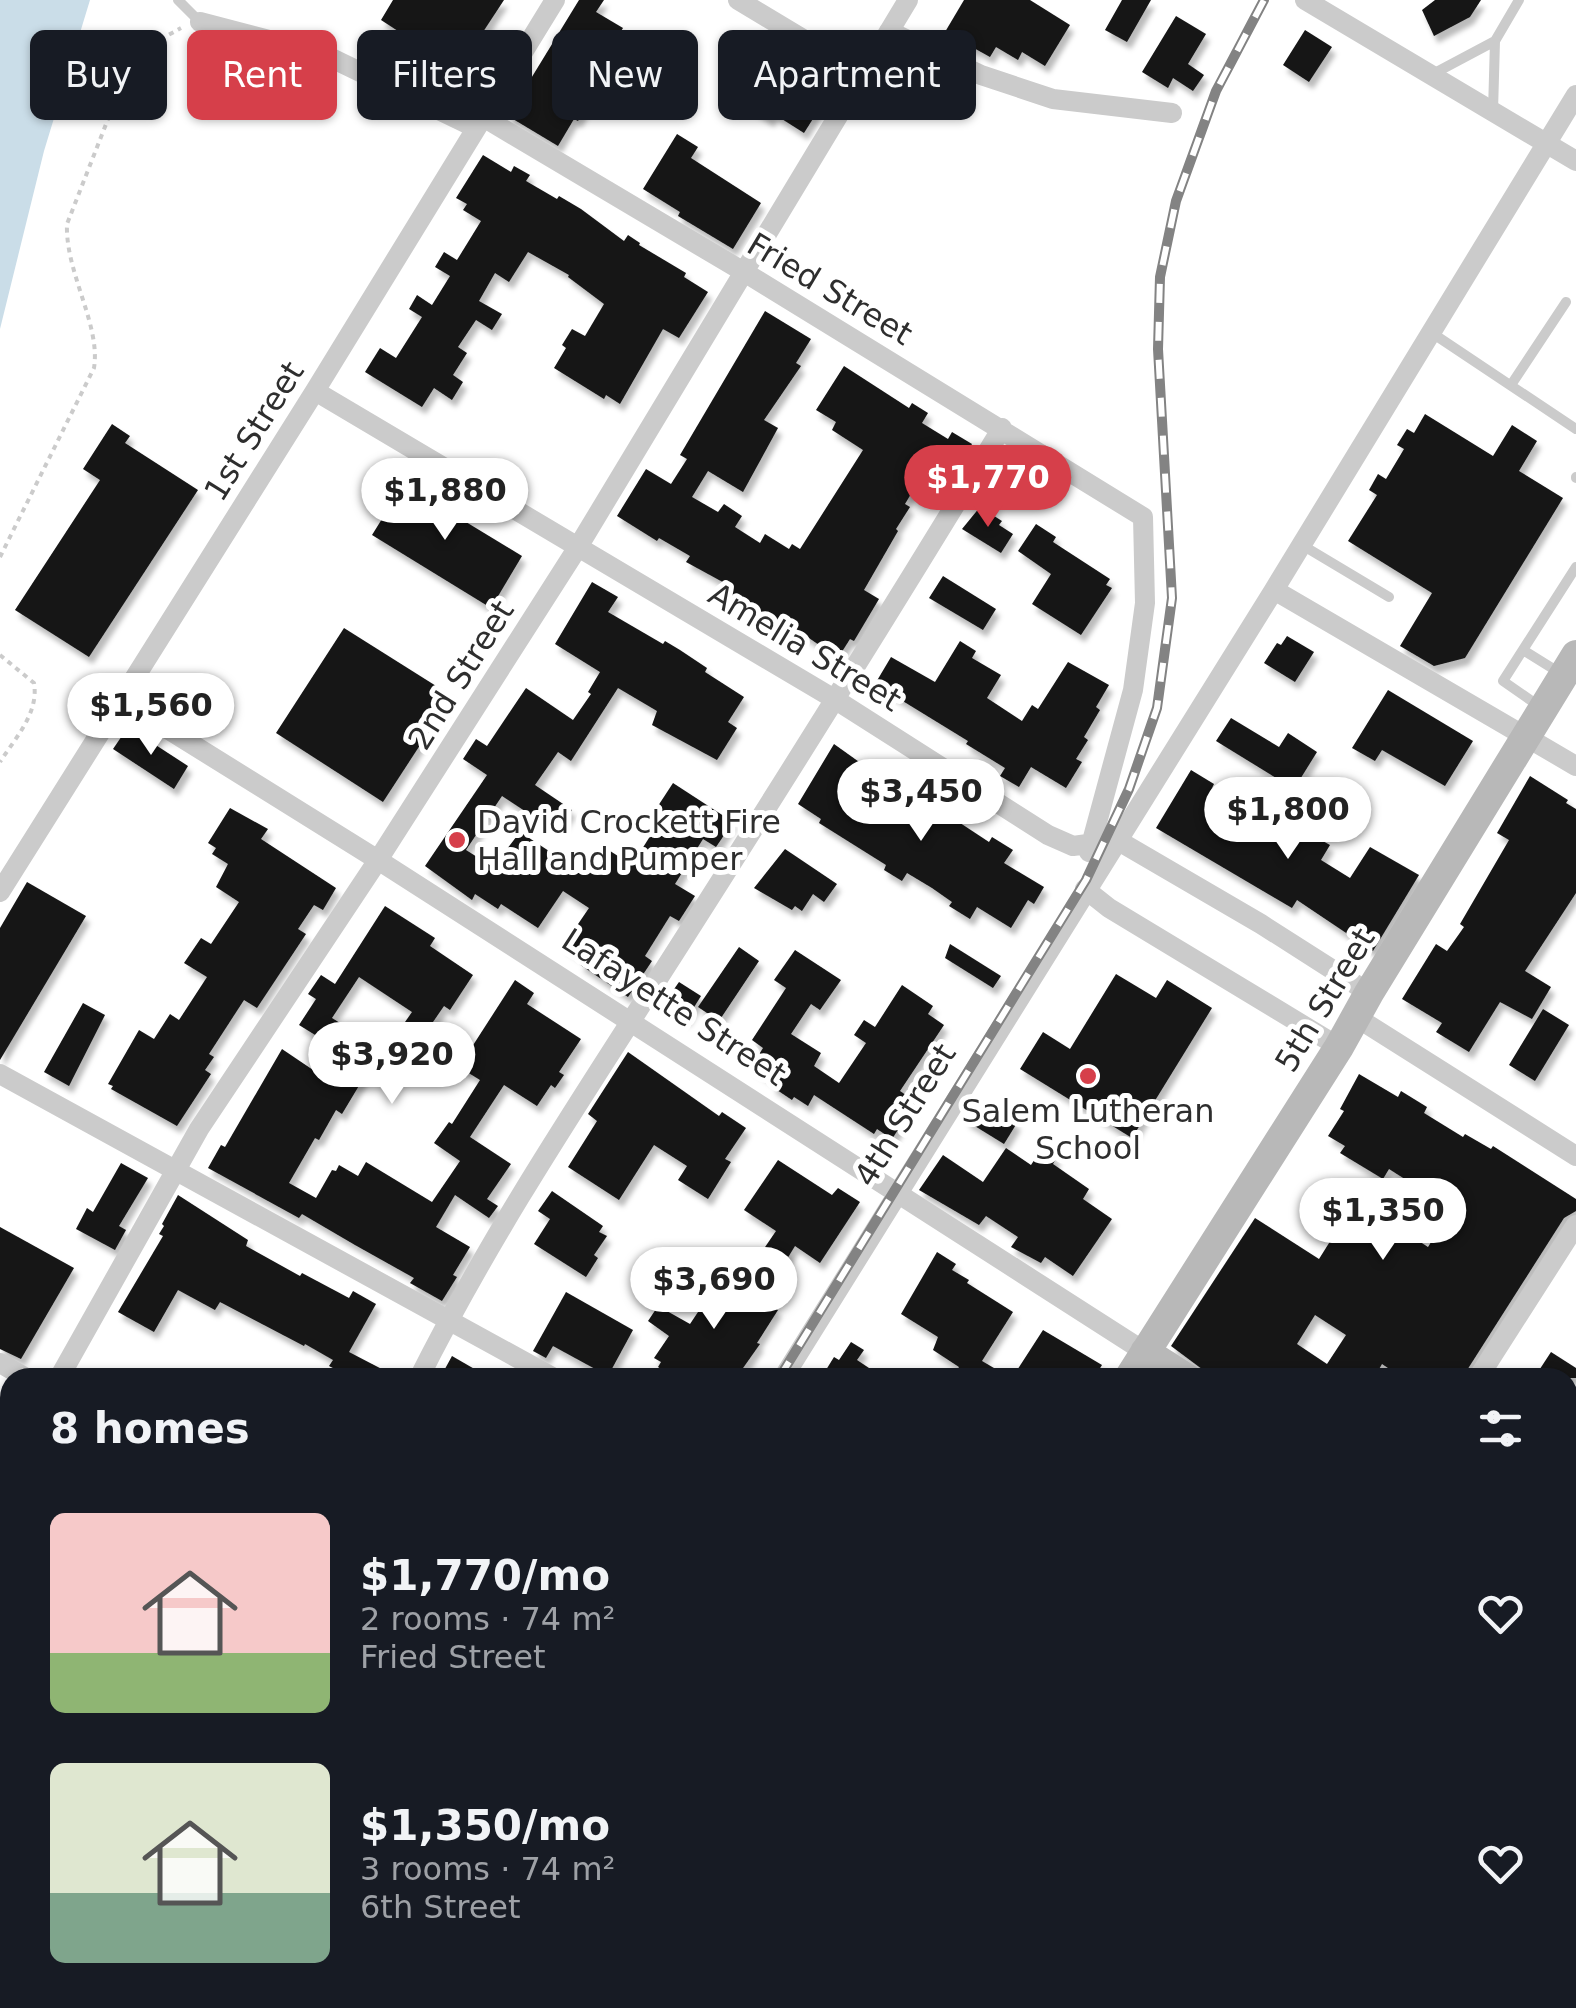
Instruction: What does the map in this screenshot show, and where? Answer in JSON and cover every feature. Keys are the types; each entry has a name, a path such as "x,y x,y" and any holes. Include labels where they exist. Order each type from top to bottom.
{"main road":[{"name":"5th Street","path":"1137,1365 1339,1048 1570,666"}],"street":[{"name":"1st Street","path":"0,892 555,0"},
{"path":"738,0 789,30"},
{"name":"2nd Street","path":"890,30 908,0"},
{"path":"1305,0 1576,160"},
{"name":"Fried Street","path":"200,22 323,54 479,123 744,272 1143,517 1145,603 1133,690 1090,842"},
{"path":"976,72 1053,99 1172,113"},
{"name":"4th Street","path":"789,1368 1302,545 1576,95"},
{"name":"2nd Street","path":"65,1368 199,1128 378,860 578,547 835,120"},
{"name":"Amelia Street","path":"315,391 836,700 1048,835 1073,846 1117,840"},
{"path":"423,1368 535,1169 836,700 1002,428"},
{"path":"1274,590 1576,766"},
{"name":"Lafayette Street","path":"122,700 898,1193 1137,1365"},
{"path":"1117,840 1260,924 1362,1005 1576,1156"},
{"path":"1090,842 1086,888 1109,908 1339,1048"},
{"path":"0,1074 536,1368"},
{"path":"1484,1368 1576,1225"}],"lane":[{"path":"178,0 200,22"},
{"path":"1492,112 1495,41 1519,0"},
{"path":"1431,75 1495,41"},
{"path":"1511,385 1566,302"},
{"path":"1431,332 1576,428"},
{"path":"1302,545 1389,597"},
{"path":"1544,709 1503,681 1576,566"},
{"path":"1523,650 1570,666"}],"path":[{"path":"0,557 94,368 94,346 66,245 67,224 126,73 143,49 200,22"},
{"path":"0,655 34,682 36,699 30,716 0,762"}],"water":[{"path":"0,0 90,0 81,30 30,30 30,120 53,120 0,329"}],"building":[{"path":"393,0 504,0 484,30 396,30 381,20"},
{"path":"579,0 604,0 596,12 623,28 622,30 561,30"},
{"path":"964,0 1030,0 1070,25 1045,66 1022,52 1018,60 996,47 990,57 976,49 976,30 946,30"},
{"path":"1122,0 1151,0 1127,42 1105,30"},
{"path":"1435,0 1481,0 1470,17 1434,36 1422,10"},
{"path":"1176,16 1206,34 1188,64 1204,75 1193,91 1173,78 1168,88 1142,72"},
{"path":"1305,30 1332,47 1309,82 1283,65"},
{"path":"552,44 552,120 573,120 558,146 515,120 532,120 532,77"},
{"path":"783,120 812,120 804,133"},
{"path":"677,134 698,147 691,158 761,203 733,249 678,216 680,212 643,189"},
{"path":"483,155 511,172 514,166 530,175 526,181 581,209 624,241 628,235 708,292 679,338 663,329 620,404 606,395 604,399 554,368 572,329 585,336 604,304 569,275 528,252 509,282 495,273 479,301 502,314 492,330 476,320 458,347 467,353 453,375 463,382 452,400 434,388 422,407 365,372 380,348 396,358 422,317 409,309 417,295 432,305 450,276 435,267 444,252 457,260 481,221 463,210 467,204 456,198"},
{"path":"765,311 811,339 796,363 801,366 764,420 778,428 743,492 708,471 692,497 718,512 724,504 742,516 735,527 760,543 765,534 789,549 792,544 800,549 863,450 832,430 836,422 816,410 844,366 909,408 912,403 928,413 922,423 948,439 952,432 972,444 944,491 921,477 905,504 910,507 898,531 864,590 879,599 854,641 850,639 838,658 793,627 788,634 773,625 776,620 727,593 730,586 686,562 690,556 617,516 646,469 671,484 687,459 680,455"},
{"path":"1425,414 1493,456 1512,425 1537,441 1519,471 1563,498 1465,658 1434,666 1400,646 1432,593 1348,541 1377,495 1369,490 1378,474 1386,479 1404,449 1397,445 1407,429 1414,433"},
{"path":"112,424 130,436 125,443 198,490 89,657 15,610 100,480 83,469"},
{"path":"397,469 410,477 405,485 522,556 491,608 372,535 395,498 383,491"},
{"path":"980,507 1002,521 999,525 1013,534 1001,553 962,529"},
{"path":"1036,524 1056,537 1053,542 1110,579 1106,585 1112,588 1081,635 1032,604 1051,574 1018,551"},
{"path":"943,576 996,609 983,630 929,598"},
{"path":"592,582 618,597 608,612 680,650 744,697 728,722 737,728 717,760 652,725 657,711 618,688 571,761 558,752 535,785 572,810 563,824 543,810 537,819 502,796 466,850 493,867 520,832 584,874 596,856 601,859 607,849 632,865 664,814 656,809 673,783 733,822 716,847 703,839 675,884 695,896 679,921 670,916 645,956 652,961 628,997 579,964 583,959 563,946 589,908 563,891 538,928 501,904 498,909 475,894 472,900 425,866 487,775 463,759 476,739 487,746 526,688 573,720 591,694 588,692 600,672 555,644"},
{"path":"344,628 452,696 383,802 276,733"},
{"path":"1287,636 1314,652 1295,682 1264,663 1277,643 1281,645"},
{"path":"960,641 976,651 972,658 1001,675 987,698 1022,721 1032,705 1038,709 1068,662 1109,685 1084,737 1088,740 1076,759 1082,762 1066,788 1031,767 1019,787 1000,776 1005,768 966,744 968,741 875,684 891,657 935,682"},
{"path":"1388,690 1473,741 1445,786 1382,750 1375,761 1352,748"},
{"path":"1231,718 1279,747 1288,733 1317,752 1294,789 1216,741"},
{"path":"128,727 188,766 174,789 113,749"},
{"path":"834,744 869,769 850,800 882,818 896,793 921,808 924,803 948,815 989,842 992,837 1013,850 1004,863 1044,887 1034,904 1028,900 1011,928 977,907 970,919 949,906 952,902 932,888 907,873 902,881 884,870 886,865 819,823 821,819 798,804"},
{"path":"1191,770 1214,784 1210,792 1241,811 1250,800 1270,811 1266,817 1299,837 1303,830 1330,845 1321,860 1350,878 1370,847 1419,875 1373,951 1297,900 1292,908 1156,828"},
{"path":"1530,776 1576,809 1576,893 1525,971 1551,987 1532,1019 1500,1002 1469,1052 1436,1032 1442,1023 1402,999 1436,944 1447,951 1464,927 1460,924 1509,840 1497,833"},
{"path":"230,808 268,829 261,839 336,888 323,910 314,905 298,929 306,934 257,1008 244,1000 209,1054 214,1057 205,1070 211,1074 177,1126 108,1084 139,1030 154,1039 170,1014 179,1020 207,977 184,963 201,938 211,944 239,902 216,887 228,864 212,854 216,848 208,843"},
{"path":"785,849 837,884 824,902 813,894 802,911 795,906 792,910 754,888"},
{"path":"27,882 86,916 0,1060 0,928"},
{"path":"385,906 435,938 430,946 473,975 450,1010 444,1006 424,1035 405,1022 412,1012 359,977 332,1018 381,1049 342,1114 336,1110 289,1183 316,1198 332,1170 336,1171 339,1165 358,1176 366,1162 432,1202 460,1161 434,1143 449,1122 452,1124 480,1080 459,1067 515,980 534,993 527,1004 581,1039 559,1072 564,1075 555,1088 551,1085 537,1106 504,1085 470,1137 511,1164 487,1199 498,1206 489,1218 455,1195 436,1227 470,1247 442,1301 410,1283 414,1278 302,1214 299,1218 208,1168 221,1145 225,1147 282,1049 316,1072 333,1046 299,1025 316,999 308,994 321,975 335,984"},
{"path":"950,944 1001,976 993,988 945,958"},
{"path":"739,947 759,961 719,1021 698,1007"},
{"path":"795,950 841,980 820,1010 811,1004 791,1034 821,1053 814,1066 839,1083 866,1043 854,1035 864,1020 875,1027 902,985 933,1006 928,1014 944,1025 900,1091 916,1102 892,1139 877,1129 874,1134 814,1095 808,1106 794,1097 792,1100 751,1067 763,1048 752,1040 786,988 774,980"},
{"path":"1116,974 1156,998 1167,980 1212,1008 1132,1138 1020,1069 1043,1032 1070,1049"},
{"path":"679,982 701,996 686,1020 663,1005"},
{"path":"83,1003 105,1015 69,1086 44,1072"},
{"path":"1543,1009 1569,1025 1535,1081 1509,1065"},
{"path":"628,1052 719,1116 722,1112 746,1128 725,1159 731,1162 708,1199 678,1180 687,1166 654,1145 619,1200 568,1167 597,1121 588,1114"},
{"path":"1359,1074 1398,1097 1401,1091 1427,1107 1424,1113 1463,1137 1465,1134 1491,1149 1493,1146 1576,1199 1576,1211 1564,1218 1468,1368 1388,1368 1382,1364 1380,1368 1201,1368 1171,1346 1255,1218 1319,1259 1356,1200 1428,1247 1452,1209 1389,1169 1383,1179 1340,1153 1345,1146 1328,1136 1344,1111 1340,1109","holes":["1315,1315 1346,1335 1327,1364 1297,1344"]},
{"path":"979,1098 1017,1123 1004,1144 965,1120"},
{"path":"1006,1148 1031,1165 1042,1148 1057,1157 1053,1164 1089,1189 1083,1199 1112,1219 1073,1276 1045,1257 1041,1263 1011,1247 1018,1237 986,1216 979,1225 919,1190 943,1155 983,1182"},
{"path":"778,1160 832,1195 838,1188 860,1202 820,1263 795,1246 784,1264 763,1250 776,1231 744,1210"},
{"path":"121,1163 148,1178 119,1226 126,1230 115,1250 76,1229 87,1208 93,1212"},
{"path":"552,1191 603,1226 599,1232 607,1236 586,1277 534,1244 550,1219 538,1211"},
{"path":"178,1195 248,1240 246,1246 300,1276 302,1273 349,1298 353,1291 376,1304 349,1352 380,1368 333,1368 329,1366 333,1360 305,1344 220,1302 215,1310 178,1290 154,1332 118,1312 163,1236 159,1234"},
{"path":"0,1227 74,1268 21,1359 0,1349"},
{"path":"937,1252 956,1264 952,1270 969,1280 967,1283 1013,1312 982,1361 994,1368 958,1368 933,1350 938,1337 901,1314"},
{"path":"716,1269 778,1310 743,1368 658,1367 661,1362 654,1358 669,1336 648,1321 658,1306 690,1324 708,1297 701,1292"},
{"path":"566,1292 633,1330 612,1368 593,1368 553,1346 546,1358 533,1351"},
{"path":"1043,1330 1102,1365 1100,1368 1018,1368"},
{"path":"851,1342 864,1350 857,1360 869,1368 827,1368 834,1357 839,1360"},
{"path":"1551,1352 1576,1368 1541,1368"},
{"path":"452,1356 473,1368 445,1368"}],"railway":[{"path":"785,1368 1086,880 1129,789 1157,708 1172,598 1158,349 1160,277 1176,201 1216,91 1264,0"}],"place":[{"name":"David Crockett Fire Hall and Pumper","path":"457,840"},
{"name":"Salem Lutheran School","path":"1088,1076"}]}
